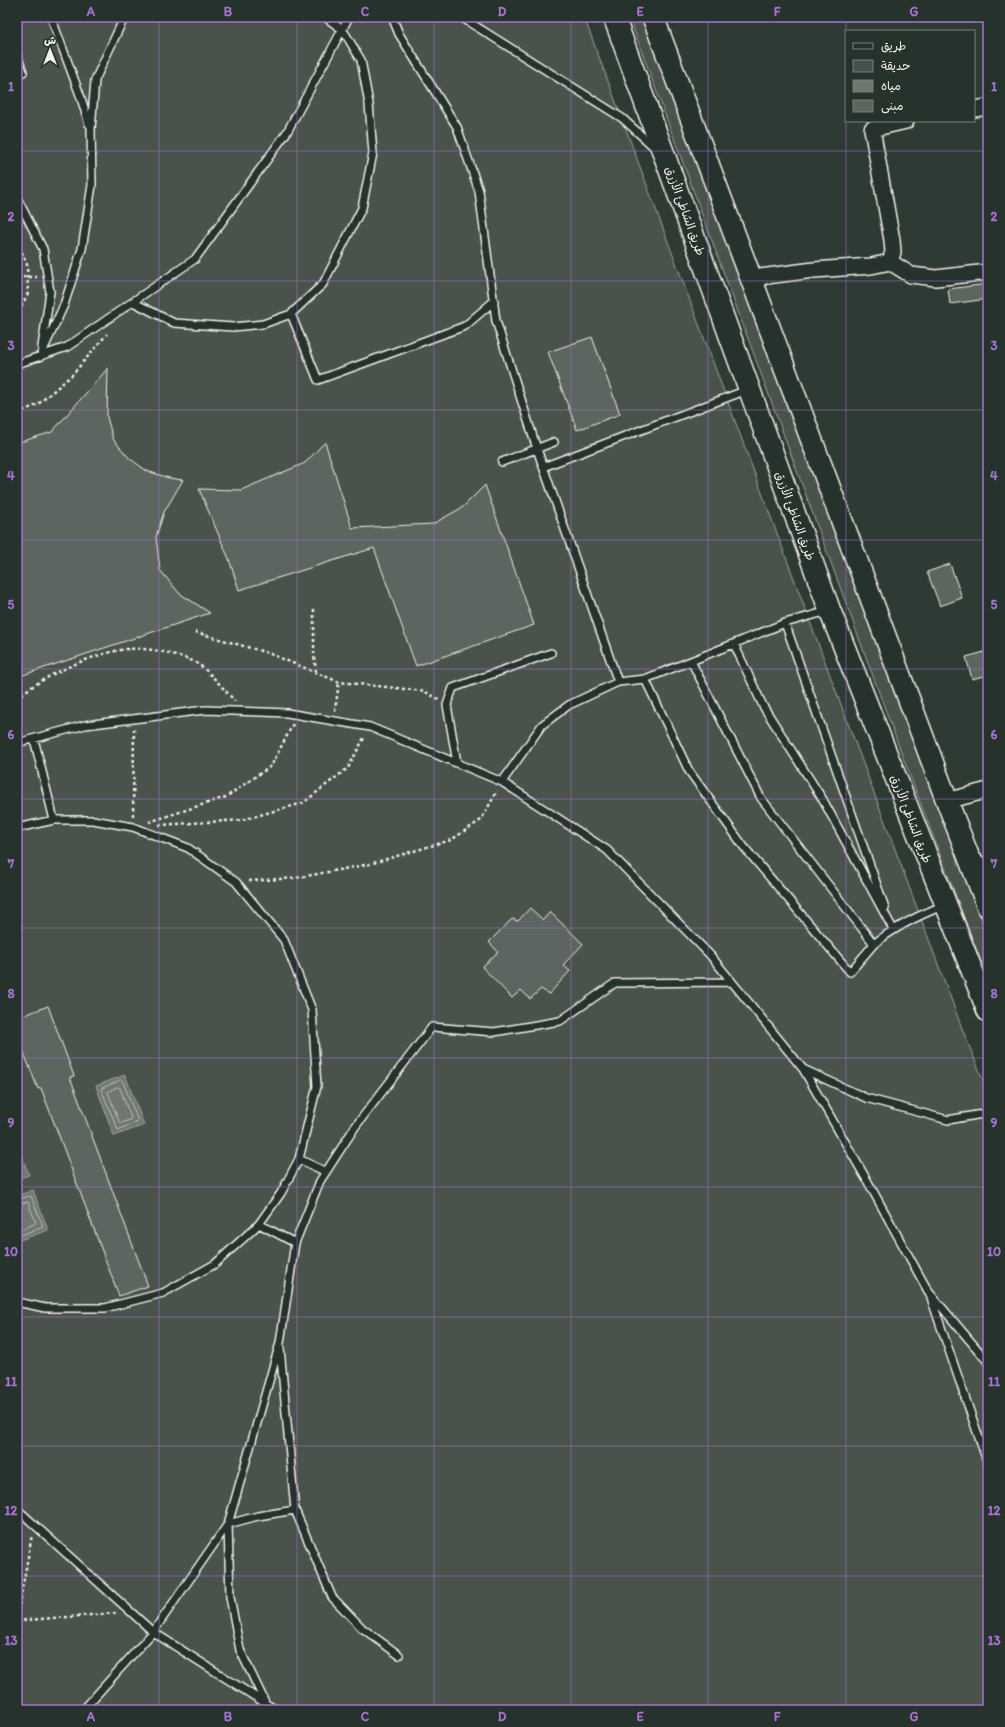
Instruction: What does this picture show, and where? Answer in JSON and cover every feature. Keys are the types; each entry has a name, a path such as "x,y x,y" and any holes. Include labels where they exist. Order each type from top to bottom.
{"main road":[{"name":"طريق الشاطئ الأزرق","path":"614,17 830,610 988,1011"},
{"path":"653,17 962,843 988,907"}],"street":[{"path":"975,109 988,107"},
{"path":"890,262 893,252 892,240 872,128 901,122"},
{"path":"750,278 814,270 870,266 890,262 911,275 936,278 988,272"},
{"path":"947,801 988,790"}],"lane":[{"path":"51,17 91,129"},
{"path":"40,357 64,305 82,249 92,185 91,129 95,80 123,20 126,17"},
{"path":"133,302 174,324 233,327 263,324 291,314 323,284 362,208 373,153 369,104 361,60 343,30 325,17"},
{"path":"17,364 67,347 195,259 286,132 349,17"},
{"path":"392,17 399,34 457,127 479,191 496,321 543,467 618,682"},
{"path":"461,17 622,118 666,158"},
{"path":"17,55 23,72 17,74"},
{"path":"17,198 43,249 48,277 50,292 40,357"},
{"path":"291,314 318,380 465,326 494,302"},
{"path":"543,467 749,389"},
{"path":"502,462 554,442"},
{"path":"502,782 542,725 569,705 618,682 645,679 785,623 830,610"},
{"path":"785,623 893,929"},
{"path":"734,644 763,706 823,800 893,929"},
{"path":"457,763 447,705 453,688 551,653"},
{"path":"691,661 762,798 874,944"},
{"path":"645,679 689,771 744,847 850,972 874,944 893,929 919,914 945,905"},
{"path":"17,743 85,725 205,710 298,715 370,727 502,782 607,850 710,955 802,1069 868,1182 928,1292 988,1464"},
{"path":"34,739 54,820"},
{"path":"17,828 54,820 93,820 132,827 188,848 236,882 284,940 312,1010 317,1086 299,1159 281,1193 259,1224 215,1264 163,1293 105,1308 45,1308 17,1302"},
{"path":"962,843 988,867"},
{"path":"267,1705 240,1650 230,1597 228,1524 280,1343 295,1243 320,1181 355,1127 432,1027 494,1032 560,1021 615,983 732,982"},
{"path":"802,1069 866,1098 948,1120 988,1113"},
{"path":"299,1159 326,1172"},
{"path":"259,1224 295,1243"},
{"path":"928,1292 988,1362"},
{"path":"280,1343 295,1510 332,1597 362,1628 399,1655"},
{"path":"17,1508 153,1632 276,1710"},
{"path":"83,1710 153,1632 228,1524 258,1516 295,1510"}],"path":[{"path":"17,241 27,264 28,293 17,316"},
{"path":"17,277 48,277"},
{"path":"17,413 37,405 72,375 108,332"},
{"path":"314,609 314,656 316,672"},
{"path":"195,632 268,653 339,682 424,691 447,705"},
{"path":"17,698 57,672 99,655 135,649 164,651 199,665 245,711"},
{"path":"333,721 339,682"},
{"path":"132,827 226,797 271,766 298,715"},
{"path":"132,827 135,719"},
{"path":"132,827 242,820 303,803 348,768 370,727"},
{"path":"236,882 296,878 370,864 451,840 481,820 502,782"},
{"path":"17,1617 34,1525"},
{"path":"17,1621 131,1612"}],"green space":[{"path":"17,17 584,17 963,1031 988,1092 988,1710 17,1710"},
{"path":"629,17 643,17 720,227 988,937 988,980 904,760"}],"water":[{"path":"125,1075 144,1125 114,1136 96,1086"},
{"path":"17,1145 29,1175 17,1179"},
{"path":"33,1190 48,1230 17,1241 17,1196"}],"building":[{"path":"988,284 988,299 950,304 948,289"},
{"path":"592,337 620,414 577,430 548,352"},
{"path":"108,368 107,417 113,439 129,458 147,471 169,478 183,480 164,512 156,537 160,570 179,593 210,613 17,677 17,443 52,432"},
{"path":"325,442 352,528 433,524 463,507 485,485 534,625 416,666 374,548 239,590 229,559 199,489 241,490 305,463"},
{"path":"950,564 962,598 940,606 927,572"},
{"path":"988,651 988,675 972,679 966,657"},
{"path":"530,908 543,920 550,912 583,944 563,965 570,971 549,994 541,989 530,999 521,990 512,998 482,967 498,952 489,942 512,919 518,921"},
{"path":"48,1006 74,1076 70,1077 148,1286 119,1296 41,1088 38,1089 17,1035 17,1018"}]}
